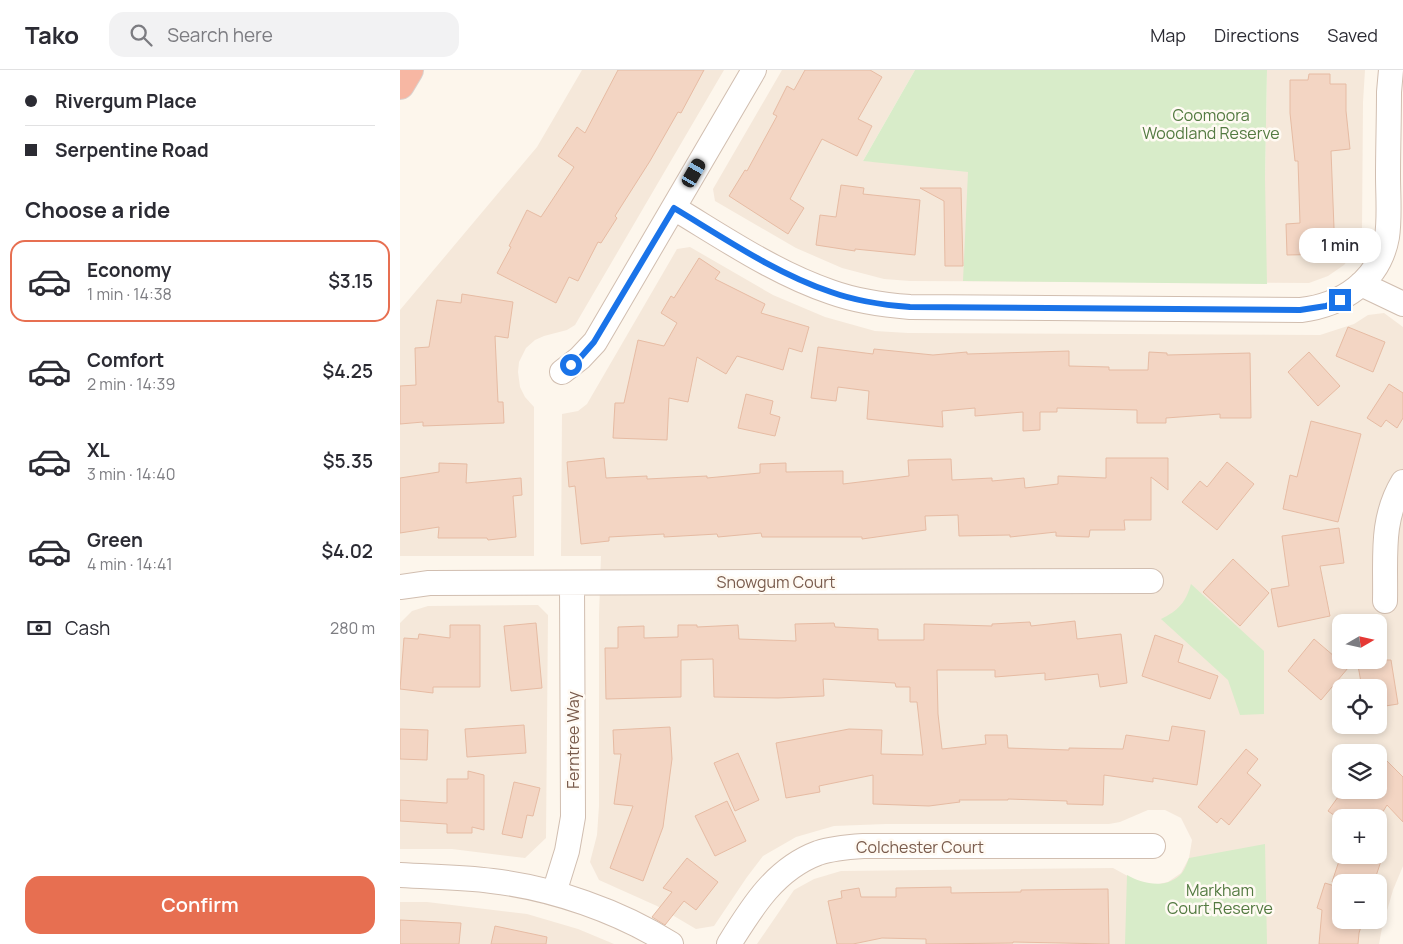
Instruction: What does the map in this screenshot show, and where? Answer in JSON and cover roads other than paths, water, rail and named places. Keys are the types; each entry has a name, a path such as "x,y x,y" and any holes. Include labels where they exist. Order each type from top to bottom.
{"highway":[{"path":"400,85 409,70"}],"street":[{"path":"562,372 580,358 594,342 754,70"},
{"path":"674,208 792,276 831,292 884,305 1063,309 1300,310 1326,306 1340,300 1361,284 1383,253 1388,226 1389,92 1391,70"},
{"path":"1376,265 1403,294"},
{"path":"1361,284 1403,304"},
{"path":"1385,601 1386,532 1389,512 1394,497 1403,482"},
{"name":"Snowgum Court","path":"400,587 428,583 1152,581"},
{"name":"Ferntree Way","path":"554,894 567,851 573,817 572,583"},
{"name":"Colchester Court","path":"729,944 751,909 783,872 819,853 839,848 864,846 1153,846"},
{"path":"400,875 493,881 554,894 589,905 671,944"}],"park label":[{"name":"Coomoora Woodland Reserve","path":"1211,124"},
{"name":"Markham Court Reserve","path":"1220,899"}]}
